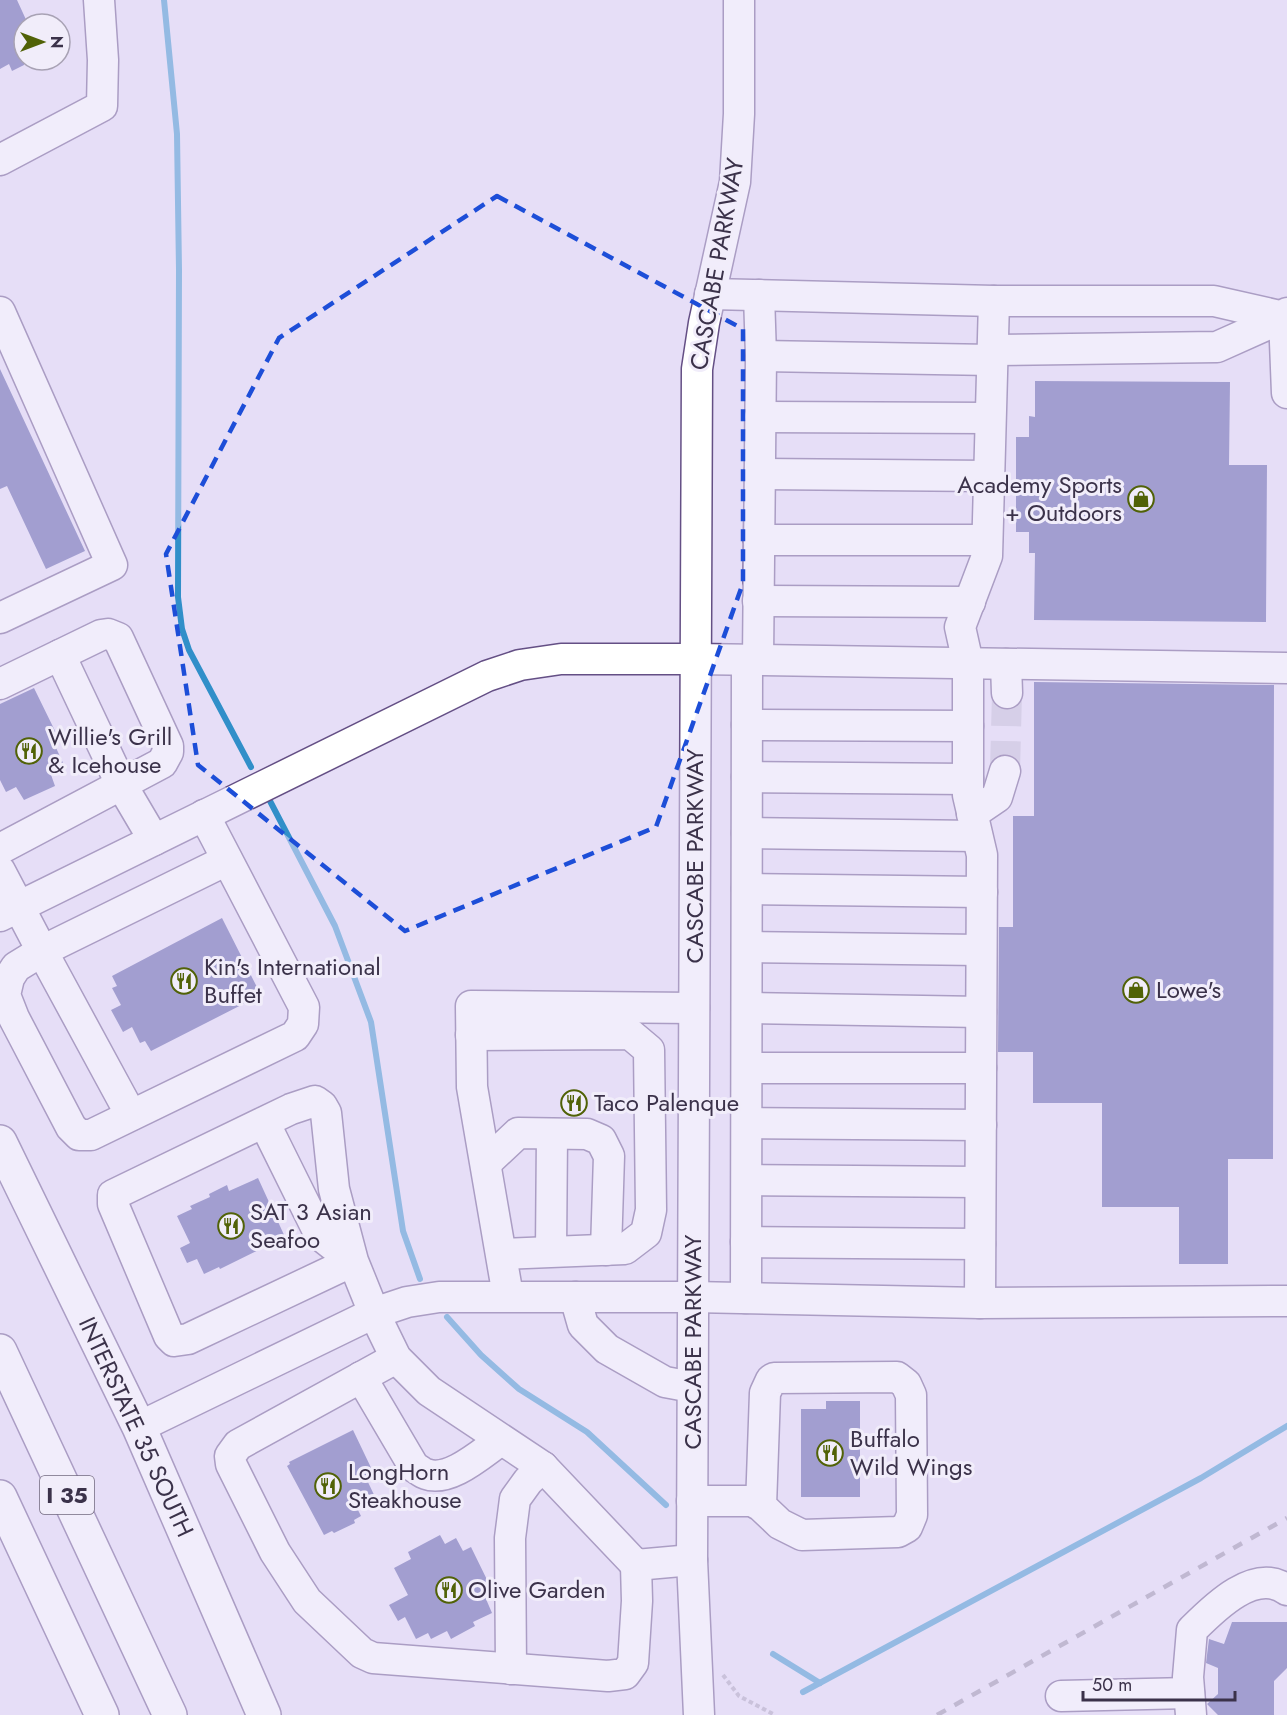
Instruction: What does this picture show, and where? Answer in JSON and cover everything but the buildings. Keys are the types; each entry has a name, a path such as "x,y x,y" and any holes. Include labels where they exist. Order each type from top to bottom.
{"main road":[{"name":"INTERSTATE 35 SOUTH","path":"0,1142 139,1427 264,1715"},
{"name":"I 35","path":"0,1352 170,1715"},
{"name":"I 35","path":"0,1497 102,1715"}],"street":[{"path":"0,160 102,106 103,60 99,0"},
{"name":"CASCABE PARKWAY","path":"699,1715 692,1560 697,369 704,323 735,182 739,114 739,0"},
{"path":"710,294 994,301 1214,301 1286,315"},
{"path":"746,1298 747,725 758,601 761,356 759,295"},
{"path":"980,1303 982,855 968,795 968,663 960,627 987,556 994,301"},
{"path":"0,312 112,565 0,618"},
{"path":"761,356 992,355 1217,347 1286,315"},
{"path":"1286,315 1287,393"},
{"path":"760,417 990,418"},
{"path":"759,474 989,476"},
{"path":"759,540 987,540"},
{"path":"758,601 970,602"},
{"path":"0,684 101,635 108,634 118,638 168,746 168,752 162,763 0,849"},
{"path":"60,655 121,784 154,840"},
{"path":"9,911 487,676 520,665 561,660 696,659 968,663 1006,678 1287,668"},
{"path":"747,725 968,726"},
{"path":"747,833 975,825 997,797 1005,771"},
{"path":"747,777 968,779"},
{"path":"204,815 304,1007 303,1024 295,1036 91,1135 79,1135 70,1127 14,1018 5,995 9,978 16,967 42,951 227,860"},
{"path":"0,871 9,911 42,951 131,1115"},
{"path":"747,889 982,892"},
{"path":"747,946 981,950"},
{"path":"508,1296 472,1087 471,1006 694,1008"},
{"path":"747,1008 981,1012"},
{"path":"471,1035 630,1034 650,1050 651,1210 646,1233 625,1249 502,1254"},
{"path":"747,1068 981,1068"},
{"path":"353,1261 189,1339 174,1341 169,1336 113,1204 113,1195 291,1109 315,1101 322,1106 326,1113 334,1189 353,1261 374,1313 396,1358 429,1390 543,1467 636,1565 637,1601 633,1664 625,1674 608,1676 373,1659 362,1653 307,1601 275,1552 231,1464 230,1456 238,1445 396,1358"},
{"path":"264,1122 320,1235 353,1261"},
{"path":"747,1123 981,1125"},
{"path":"486,1162 518,1133 587,1134 601,1140 609,1156 606,1250"},
{"path":"551,1251 552,1134"},
{"path":"747,1180 980,1182"},
{"path":"746,1242 980,1244"},
{"path":"139,1427 374,1313 406,1302 439,1297 693,1297 980,1303 1287,1301"},
{"path":"575,1297 584,1324 607,1349 664,1382 692,1387"},
{"path":"361,1377 414,1467 426,1474 437,1475 456,1471 501,1440"},
{"path":"692,1502 752,1501 761,1506 780,1524 802,1535 898,1532 907,1527 912,1515 911,1395 906,1384 897,1377 774,1378 771,1380 765,1394 761,1506"},
{"path":"511,1669 510,1538 515,1499 528,1481 543,1467"},
{"path":"636,1565 692,1560"},
{"path":"1061,1696 1190,1704 1188,1677 1192,1630 1233,1593 1262,1583 1284,1587 1287,1590"}],"path":[{"path":"721,1672 739,1696 776,1715"}],"highlighted area":[{"path":"497,196 743,329 743,583 656,827 405,931 198,765 166,554 279,338"}],"waterway":[{"path":"164,0 177,134 178,597 182,629 189,650 251,767"},
{"path":"270,801 335,926 371,1022 403,1231 420,1279"},
{"path":"447,1317 481,1355 519,1389 587,1432 666,1505"},
{"path":"803,1692 1201,1478 1287,1426"},
{"path":"773,1654 820,1683"}],"tunnel":[{"path":"1005,771 1007,693"}],"railway":[{"path":"937,1715 1287,1518"}],"place":[{"name":"Academy Sports + Outdoors","path":"1141,499"},
{"name":"Willie's Grill & Icehouse","path":"29,751"},
{"name":"Kin's International Buffet","path":"184,981"},
{"name":"Lowe's","path":"1136,990"},
{"name":"Taco Palenque","path":"574,1103"},
{"name":"SAT 3 Asian Seafoo","path":"231,1226"},
{"name":"Buffalo Wild Wings","path":"830,1453"},
{"name":"LongHorn Steakhouse","path":"328,1486"},
{"name":"Olive Garden","path":"449,1590"}]}
